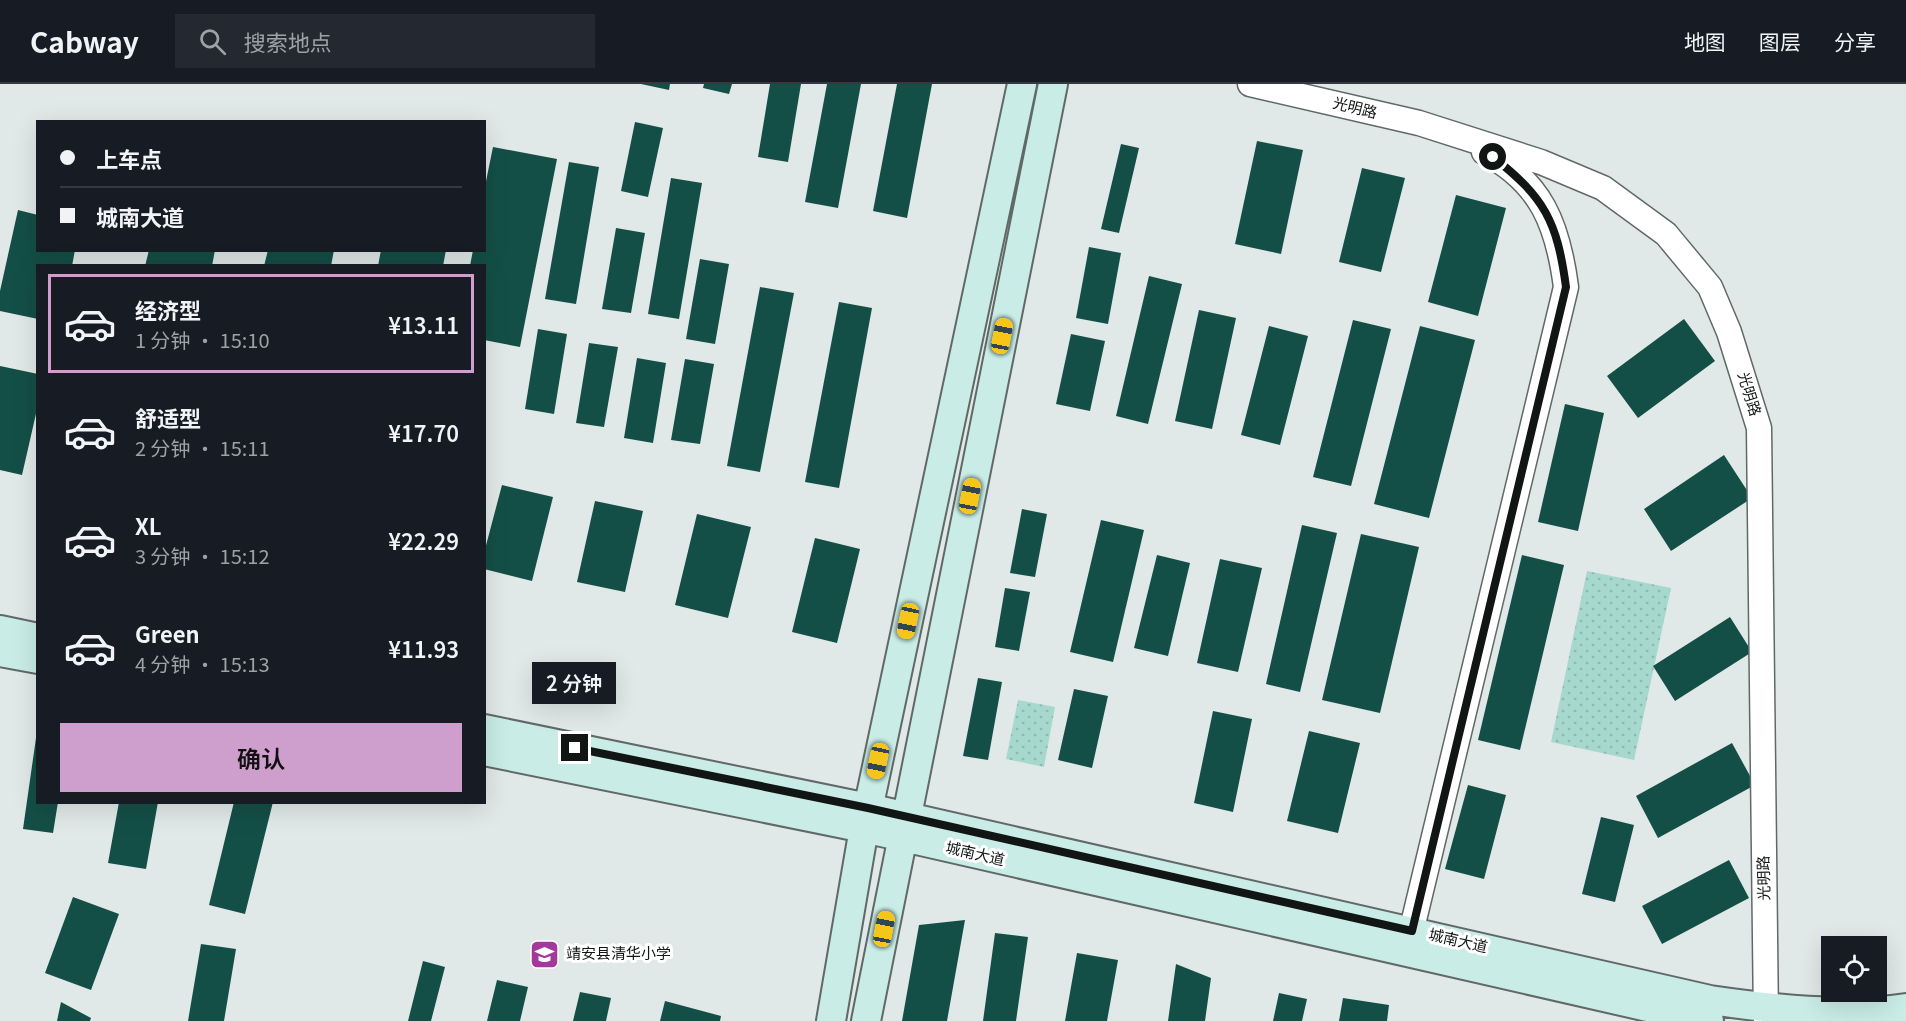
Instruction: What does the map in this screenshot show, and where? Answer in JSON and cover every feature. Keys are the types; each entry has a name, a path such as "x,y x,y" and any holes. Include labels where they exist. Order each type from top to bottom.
{"main road":[{"path":"831,1021 866,818 1022,84"},
{"path":"866,1021 1053,84"},
{"path":"0,630 36,638"},
{"path":"0,651 36,659"},
{"name":"城南大道","path":"486,729 1409,941 1710,1000 1766,1015 1886,1011 1906,1008"},
{"name":"城南大道","path":"486,751 866,818"},
{"name":"城南大道","path":"1409,941 1709,1021"}],"street":[{"name":"光明路","path":"1250,84 1419,123 1541,162 1603,188 1666,234 1710,287 1729,332 1759,428 1766,1015"},
{"path":"1409,941 1566,287 1561,248 1548,211 1522,180 1493,157 1419,123"}],"green space":[{"path":"1587,571 1671,588 1634,760 1551,742"},
{"path":"1018,700 1055,707 1044,767 1006,759"}],"building":[{"path":"641,84 670,84 669,90"},
{"path":"704,84 732,84 729,94 703,88"},
{"path":"770,84 801,84 788,162 758,157"},
{"path":"827,84 861,84 838,208 805,202"},
{"path":"897,84 932,84 907,218 873,211"},
{"path":"635,122 663,128 648,197 621,191"},
{"path":"1257,141 1303,150 1281,254 1235,244"},
{"path":"1121,144 1139,148 1119,233 1101,229"},
{"path":"493,147 557,159 520,347 486,340 486,264 470,264 473,252 486,252 486,181"},
{"path":"569,162 599,167 576,304 545,299"},
{"path":"1362,168 1405,178 1381,272 1339,262"},
{"path":"671,178 702,183 679,319 648,314"},
{"path":"1456,195 1506,208 1478,316 1428,302"},
{"path":"18,210 36,214 36,252 75,252 72,264 36,264 36,319 0,311 0,291"},
{"path":"616,228 645,233 631,313 602,309"},
{"path":"1089,247 1121,253 1108,324 1076,318"},
{"path":"148,252 215,252 212,264 146,264"},
{"path":"268,252 334,252 331,264 264,264"},
{"path":"381,252 446,252 443,264 378,264"},
{"path":"700,259 729,264 715,344 686,339"},
{"path":"1149,276 1182,284 1148,424 1116,416"},
{"path":"760,287 794,293 760,472 727,466"},
{"path":"839,302 872,308 839,488 805,482"},
{"path":"1199,310 1236,318 1212,429 1175,421"},
{"path":"1684,319 1715,361 1638,418 1607,376"},
{"path":"1353,320 1391,329 1351,486 1313,477"},
{"path":"1269,326 1308,336 1280,445 1241,435"},
{"path":"1420,326 1475,340 1429,518 1374,504"},
{"path":"538,329 567,334 554,414 525,409"},
{"path":"1071,334 1105,341 1090,411 1056,404"},
{"path":"589,343 618,347 604,427 576,423"},
{"path":"637,358 666,363 653,443 624,438"},
{"path":"685,359 714,364 700,444 671,440"},
{"path":"0,366 36,374 36,414 22,475 0,470"},
{"path":"1565,404 1604,413 1578,531 1538,522"},
{"path":"1724,455 1752,498 1671,551 1644,509"},
{"path":"502,485 553,497 532,581 486,570 486,545"},
{"path":"595,501 643,511 625,592 577,582"},
{"path":"1022,509 1047,514 1035,577 1010,573"},
{"path":"697,514 751,527 728,618 675,605"},
{"path":"1101,520 1144,530 1113,662 1070,652"},
{"path":"1302,525 1337,533 1300,692 1266,684"},
{"path":"1361,534 1419,547 1380,713 1322,700"},
{"path":"815,538 860,549 837,643 792,632"},
{"path":"1157,555 1190,563 1168,656 1134,648"},
{"path":"1522,555 1564,565 1520,750 1478,740"},
{"path":"1220,559 1262,568 1238,672 1197,663"},
{"path":"1005,588 1030,592 1019,651 995,647"},
{"path":"1730,617 1752,652 1675,701 1653,666"},
{"path":"978,678 1002,682 988,760 963,756"},
{"path":"1074,689 1108,696 1092,768 1058,760"},
{"path":"1213,711 1252,719 1233,812 1194,803"},
{"path":"1309,731 1360,743 1338,833 1287,821"},
{"path":"36,738 36,804 58,804 53,833 23,829"},
{"path":"1732,743 1755,785 1658,838 1636,796"},
{"path":"1468,785 1506,795 1484,879 1445,869"},
{"path":"119,804 158,804 146,869 108,863"},
{"path":"234,804 272,804 245,914 209,905"},
{"path":"1601,817 1634,825 1615,902 1582,894"},
{"path":"1729,860 1749,898 1662,944 1642,906"},
{"path":"73,897 119,914 91,990 45,973"},
{"path":"965,920 947,1021 902,1021 919,925"},
{"path":"995,933 1028,937 1016,1021 983,1021"},
{"path":"201,944 236,949 224,1021 188,1021"},
{"path":"1077,953 1118,960 1107,1021 1065,1021"},
{"path":"423,961 445,967 431,1021 408,1021"},
{"path":"1176,964 1211,978 1205,1021 1168,1021"},
{"path":"497,980 528,987 520,1021 487,1021"},
{"path":"580,992 611,998 606,1021 573,1021"},
{"path":"1279,993 1307,999 1302,1021 1273,1021"},
{"path":"1343,998 1389,1005 1387,1021 1339,1021"},
{"path":"665,1001 721,1016 720,1021 660,1021"},
{"path":"61,1002 91,1018 90,1021 57,1021"}],"place":[{"name":"靖安县清华小学","path":"545,954"}],"route":[{"path":"575,748 868,808 1412,931 1566,287 1561,248 1548,211 1522,180 1493,157"}]}
